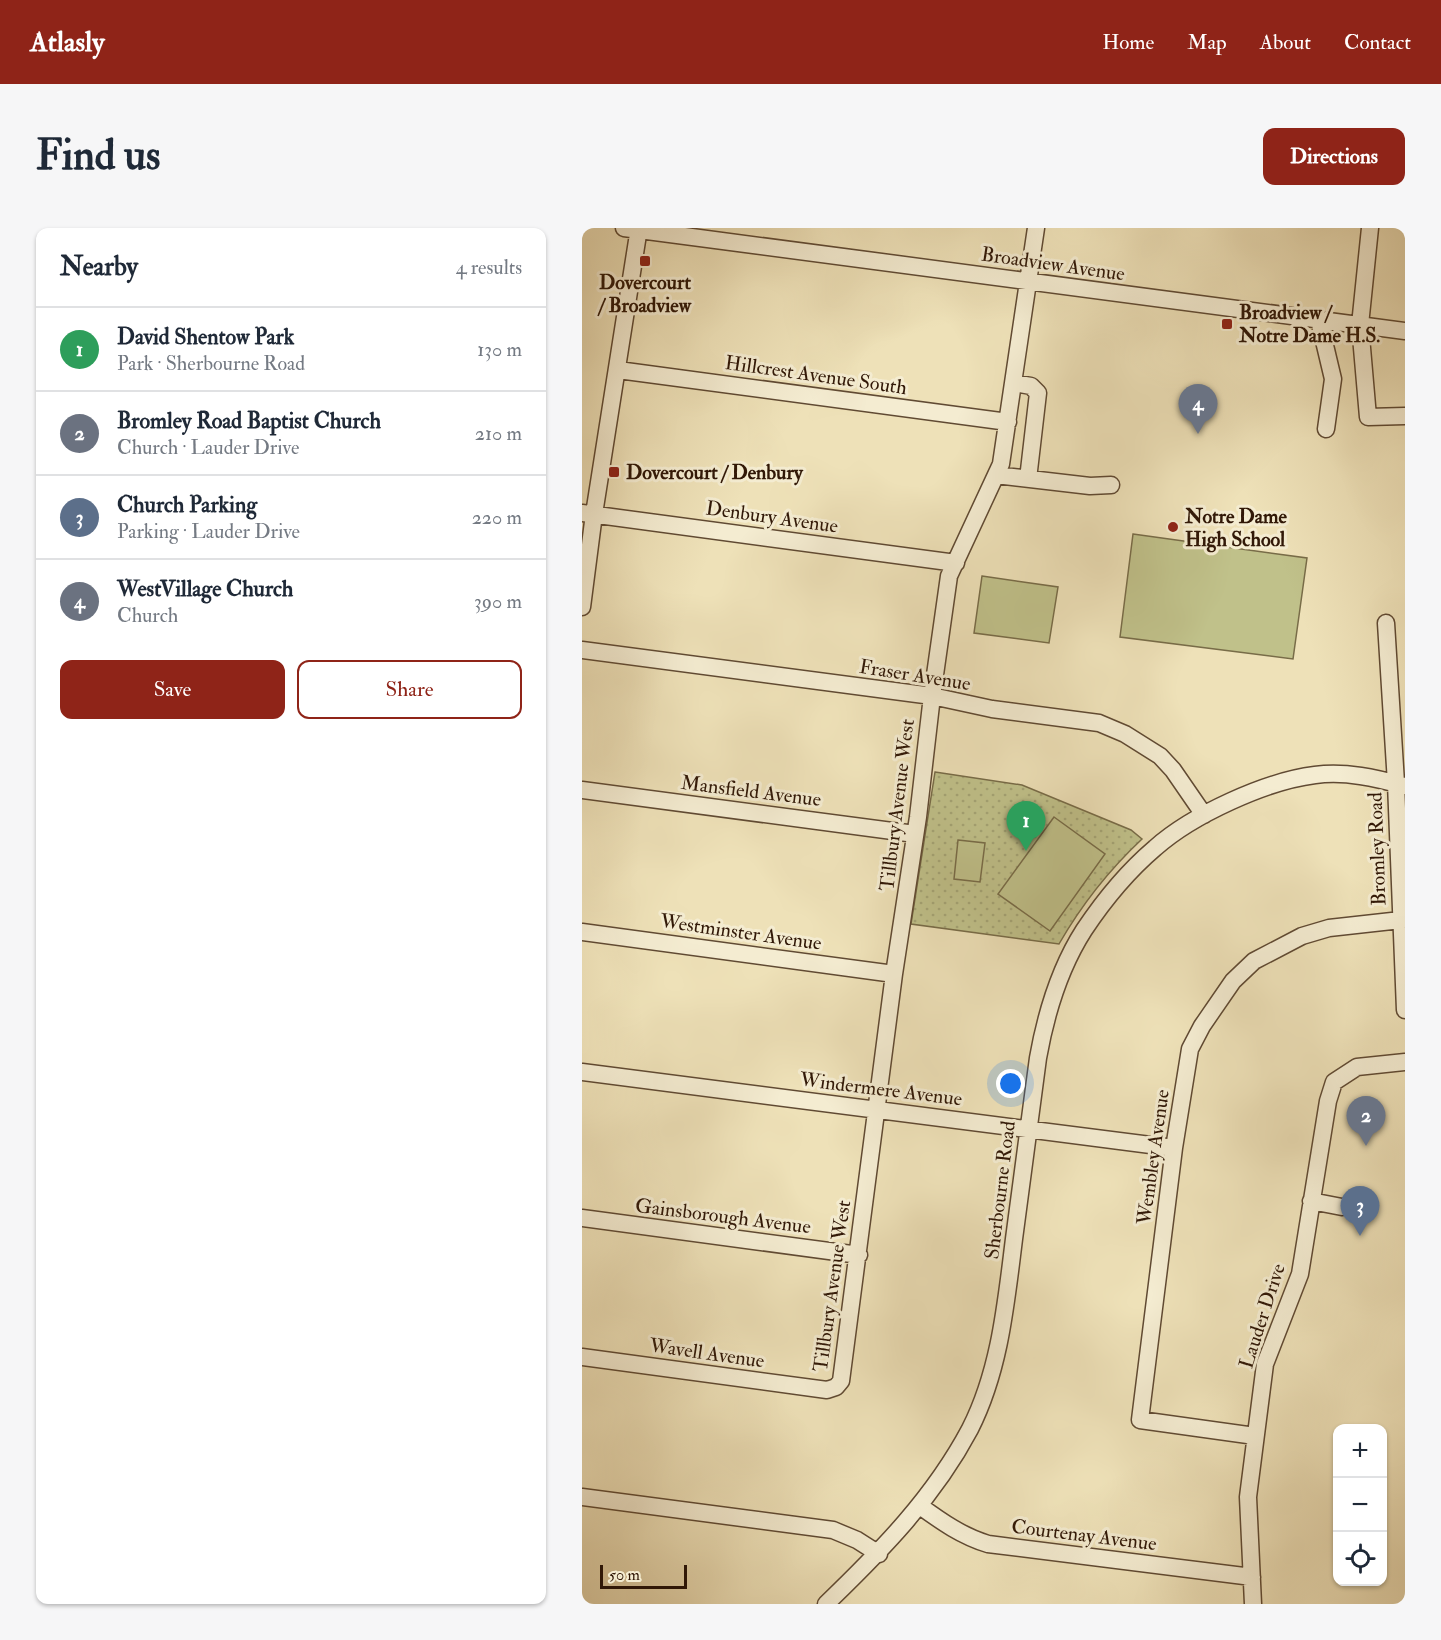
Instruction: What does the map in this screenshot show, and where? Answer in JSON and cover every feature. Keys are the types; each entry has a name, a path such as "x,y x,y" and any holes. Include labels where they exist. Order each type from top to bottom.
{"street":[{"name":"Tillbury Avenue West","path":"827,1390 836,1387 841,1381 949,576 1001,464 1036,228"},
{"path":"1370,228 1360,325 1368,417 1405,416"},
{"name":"Broadview Avenue","path":"634,229 1405,331"},
{"path":"582,607 588,514 618,370 634,229"},
{"path":"1319,320 1333,379 1326,429"},
{"name":"Hillcrest Avenue South","path":"618,370 1008,422"},
{"path":"1014,382 1031,386 1038,393 1028,479"},
{"path":"996,475 1090,486 1111,485"},
{"name":"Denbury Avenue","path":"588,514 956,562"},
{"name":"Bromley Road","path":"1386,623 1389,687 1400,785 1401,920 1405,1010"},
{"name":"Fraser Avenue","path":"582,650 932,696 992,709 1098,723 1125,734 1160,756 1173,770 1204,815"},
{"name":"Sherbourne Road","path":"826,1604 879,1554 920,1506 948,1468 971,1426 987,1386 1002,1330 1044,1023 1054,993 1083,932 1120,883 1156,846 1204,815 1237,799 1274,784 1316,775 1349,774 1375,777 1400,785"},
{"name":"Mansfield Avenue","path":"582,790 915,834"},
{"name":"Wembley Avenue","path":"1255,1436 1140,1420 1174,1148 1190,1049 1202,1026 1233,981 1254,961 1302,936 1329,928 1401,920"},
{"name":"Westminster Avenue","path":"582,932 894,974"},
{"name":"Lauder Drive","path":"1253,1604 1248,1497 1265,1364 1300,1274 1328,1101 1334,1083 1357,1067 1405,1062"},
{"name":"Windermere Avenue","path":"582,1072 1174,1148"},
{"path":"1311,1201 1342,1207"},
{"name":"Gainsborough Avenue","path":"582,1218 858,1255"},
{"name":"Wavell Avenue","path":"582,1357 827,1390"},
{"path":"582,1497 833,1530 857,1540 879,1554"},
{"name":"Courtenay Avenue","path":"920,1506 970,1539 988,1544 1252,1577"}],"green space":[{"path":"1133,534 1307,558 1293,659 1120,637"},
{"path":"982,576 1058,587 1049,643 974,633"},
{"path":"935,772 1022,785 1131,830 1142,839 1097,888 1059,944 911,924"},
{"path":"1054,817 1105,854 1050,931 998,894"},
{"path":"958,840 985,843 980,882 954,879"}],"place":[{"name":"Dovercourt / Broadview","path":"645,261"},
{"name":"Broadview / Notre Dame H.S.","path":"1227,324"},
{"name":"WestVillage Church","path":"1198,434"},
{"name":"Dovercourt / Denbury","path":"614,472"},
{"name":"Notre Dame High School","path":"1173,527"},
{"name":"David Shentow Park","path":"1026,851"},
{"name":"Bromley Road Baptist Church","path":"1366,1146"},
{"name":"Church Parking","path":"1360,1236"}]}
